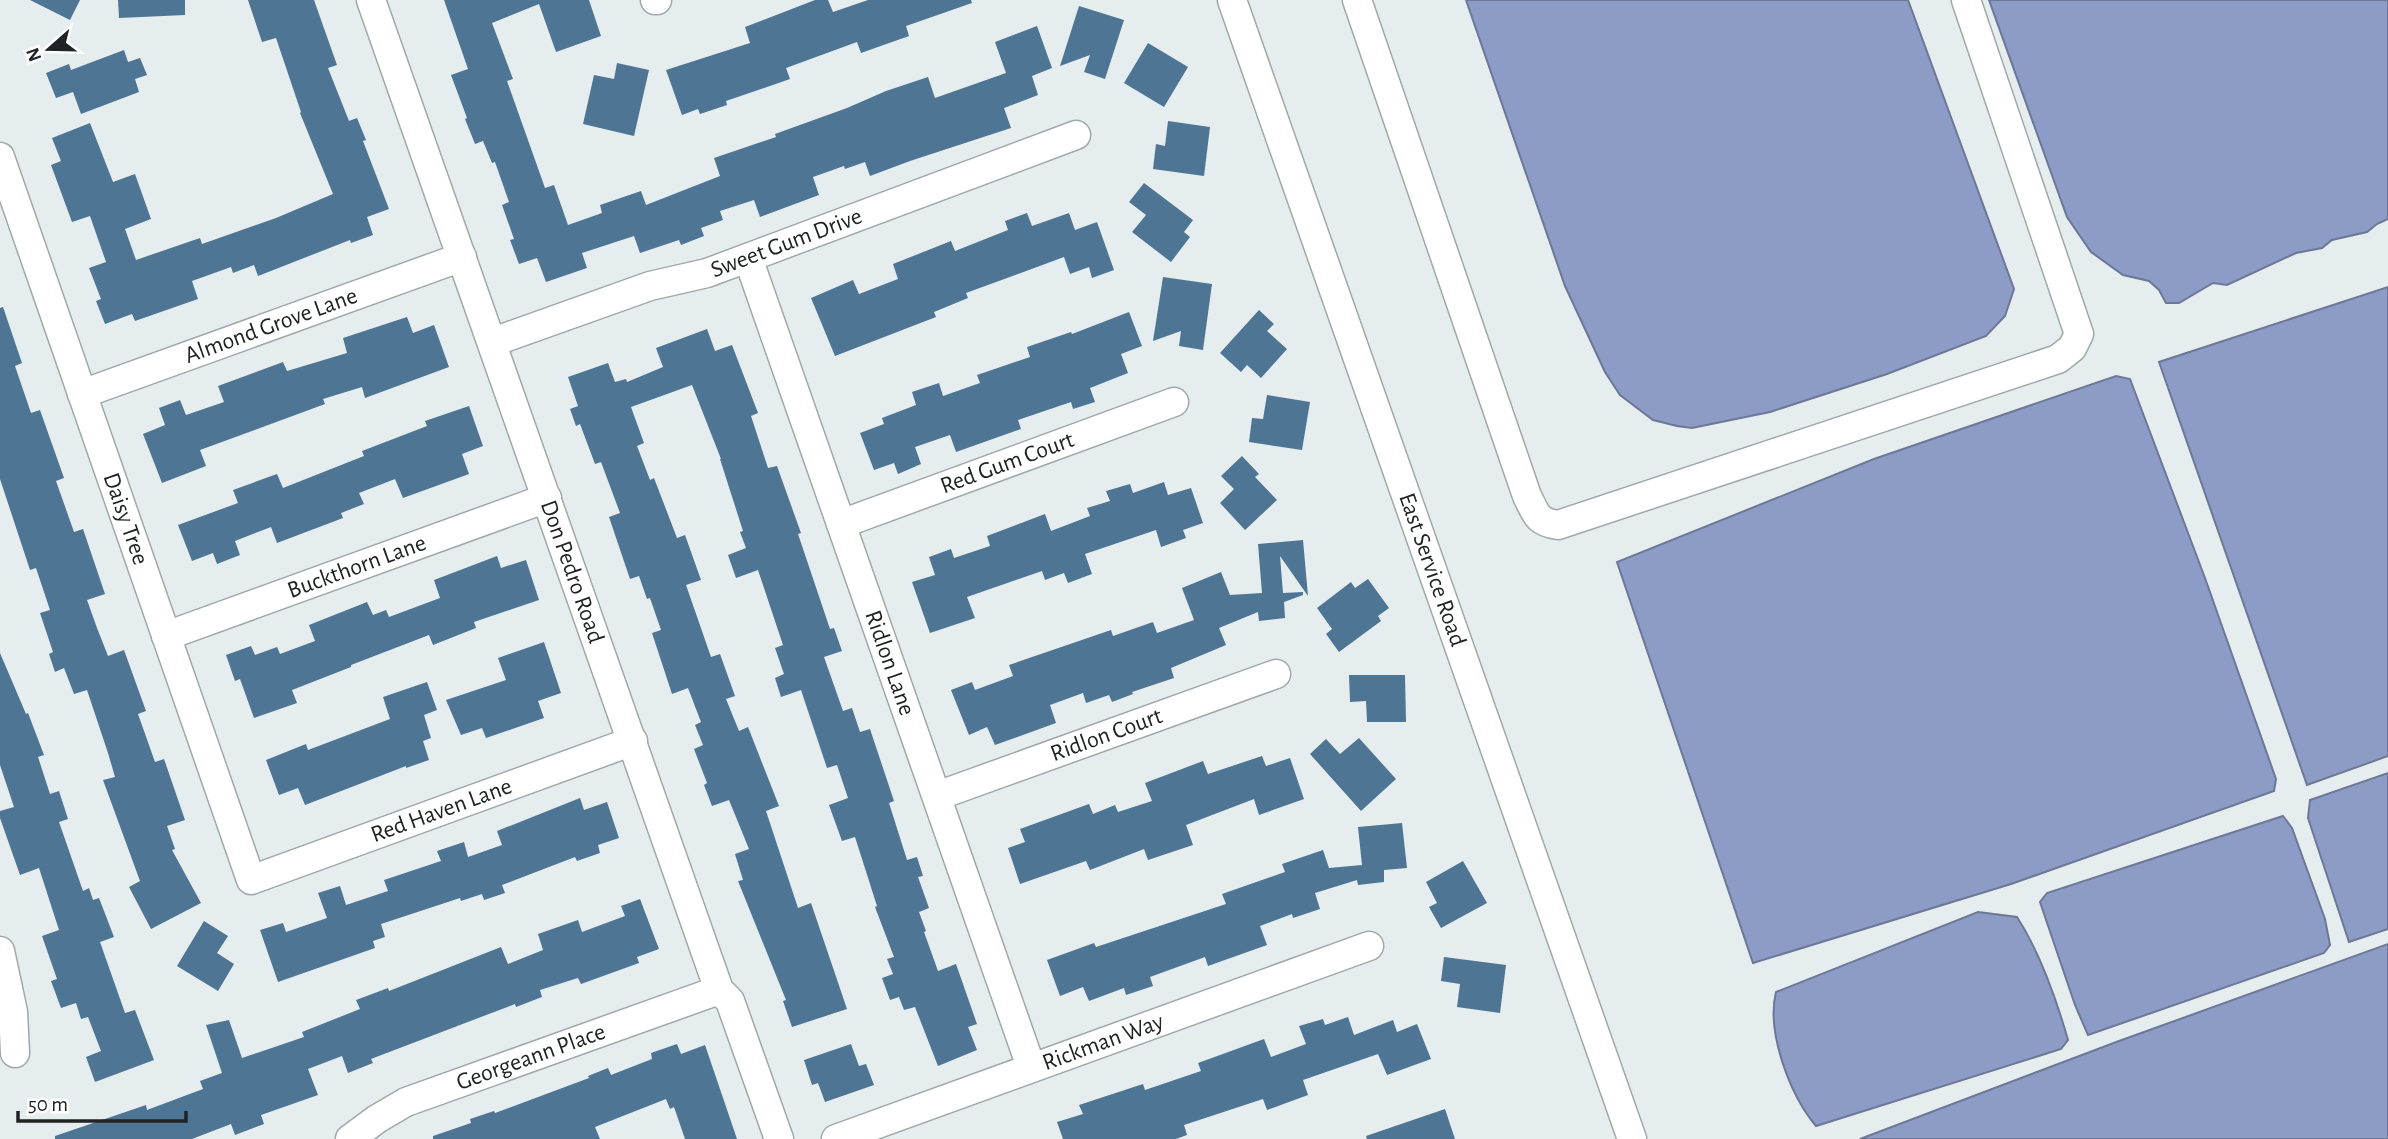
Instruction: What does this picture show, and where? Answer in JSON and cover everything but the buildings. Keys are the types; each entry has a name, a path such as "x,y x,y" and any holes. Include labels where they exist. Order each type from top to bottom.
{"street":[{"name":"Don Pedro Road","path":"371,0 719,989 730,1001 779,1139"},
{"name":"East Service Road","path":"1232,0 1632,1139"},
{"path":"1357,0 1527,496 1539,519 1558,525 2058,359 2072,348 2079,334 1966,0"},
{"name":"Sweet Gum Drive","path":"492,342 650,286 707,273 1076,135"},
{"name":"Daisy Tree","path":"0,157 251,880"},
{"name":"Almond Grove Lane","path":"82,394 462,257"},
{"name":"Ridlon Lane","path":"748,258 1031,1068"},
{"name":"Red Gum Court","path":"841,524 1174,402"},
{"name":"Buckthorn Lane","path":"166,636 548,498"},
{"name":"Ridlon Court","path":"937,796 1276,674"},
{"name":"Red Haven Lane","path":"251,880 633,741"},
{"name":"Rickman Way","path":"836,1139 1369,946"},
{"path":"0,951 13,1012 15,1053"},
{"name":"Georgeann Place","path":"350,1139 406,1102 719,989"}],"water":[{"path":"1466,0 1908,0 2014,289 2005,316 1986,336 1887,374 1770,412 1692,428 1653,420 1620,395 1605,372 1565,286"},
{"path":"1989,0 2388,0 2388,219 2367,232 2332,240 2322,248 2296,253 2227,285 2213,283 2179,303 2166,303 2159,290 2149,281 2123,275 2091,252 2067,217"},
{"path":"2388,287 2388,756 2307,785 2159,362"},
{"path":"2116,376 2130,379 2205,578 2276,779 2274,791 2011,884 1753,963 1617,562 1874,459"},
{"path":"2388,773 2388,929 2349,942 2308,818 2310,800"},
{"path":"2283,816 2292,828 2325,919 2330,945 2324,953 2088,1035 2040,902 2047,893"},
{"path":"1978,912 2017,917 2047,977 2068,1040 2061,1049 1816,1126 1797,1098 1782,1062 1774,1025 1776,992"},
{"path":"2388,944 2388,1139 1860,1139 2119,1041"}]}
